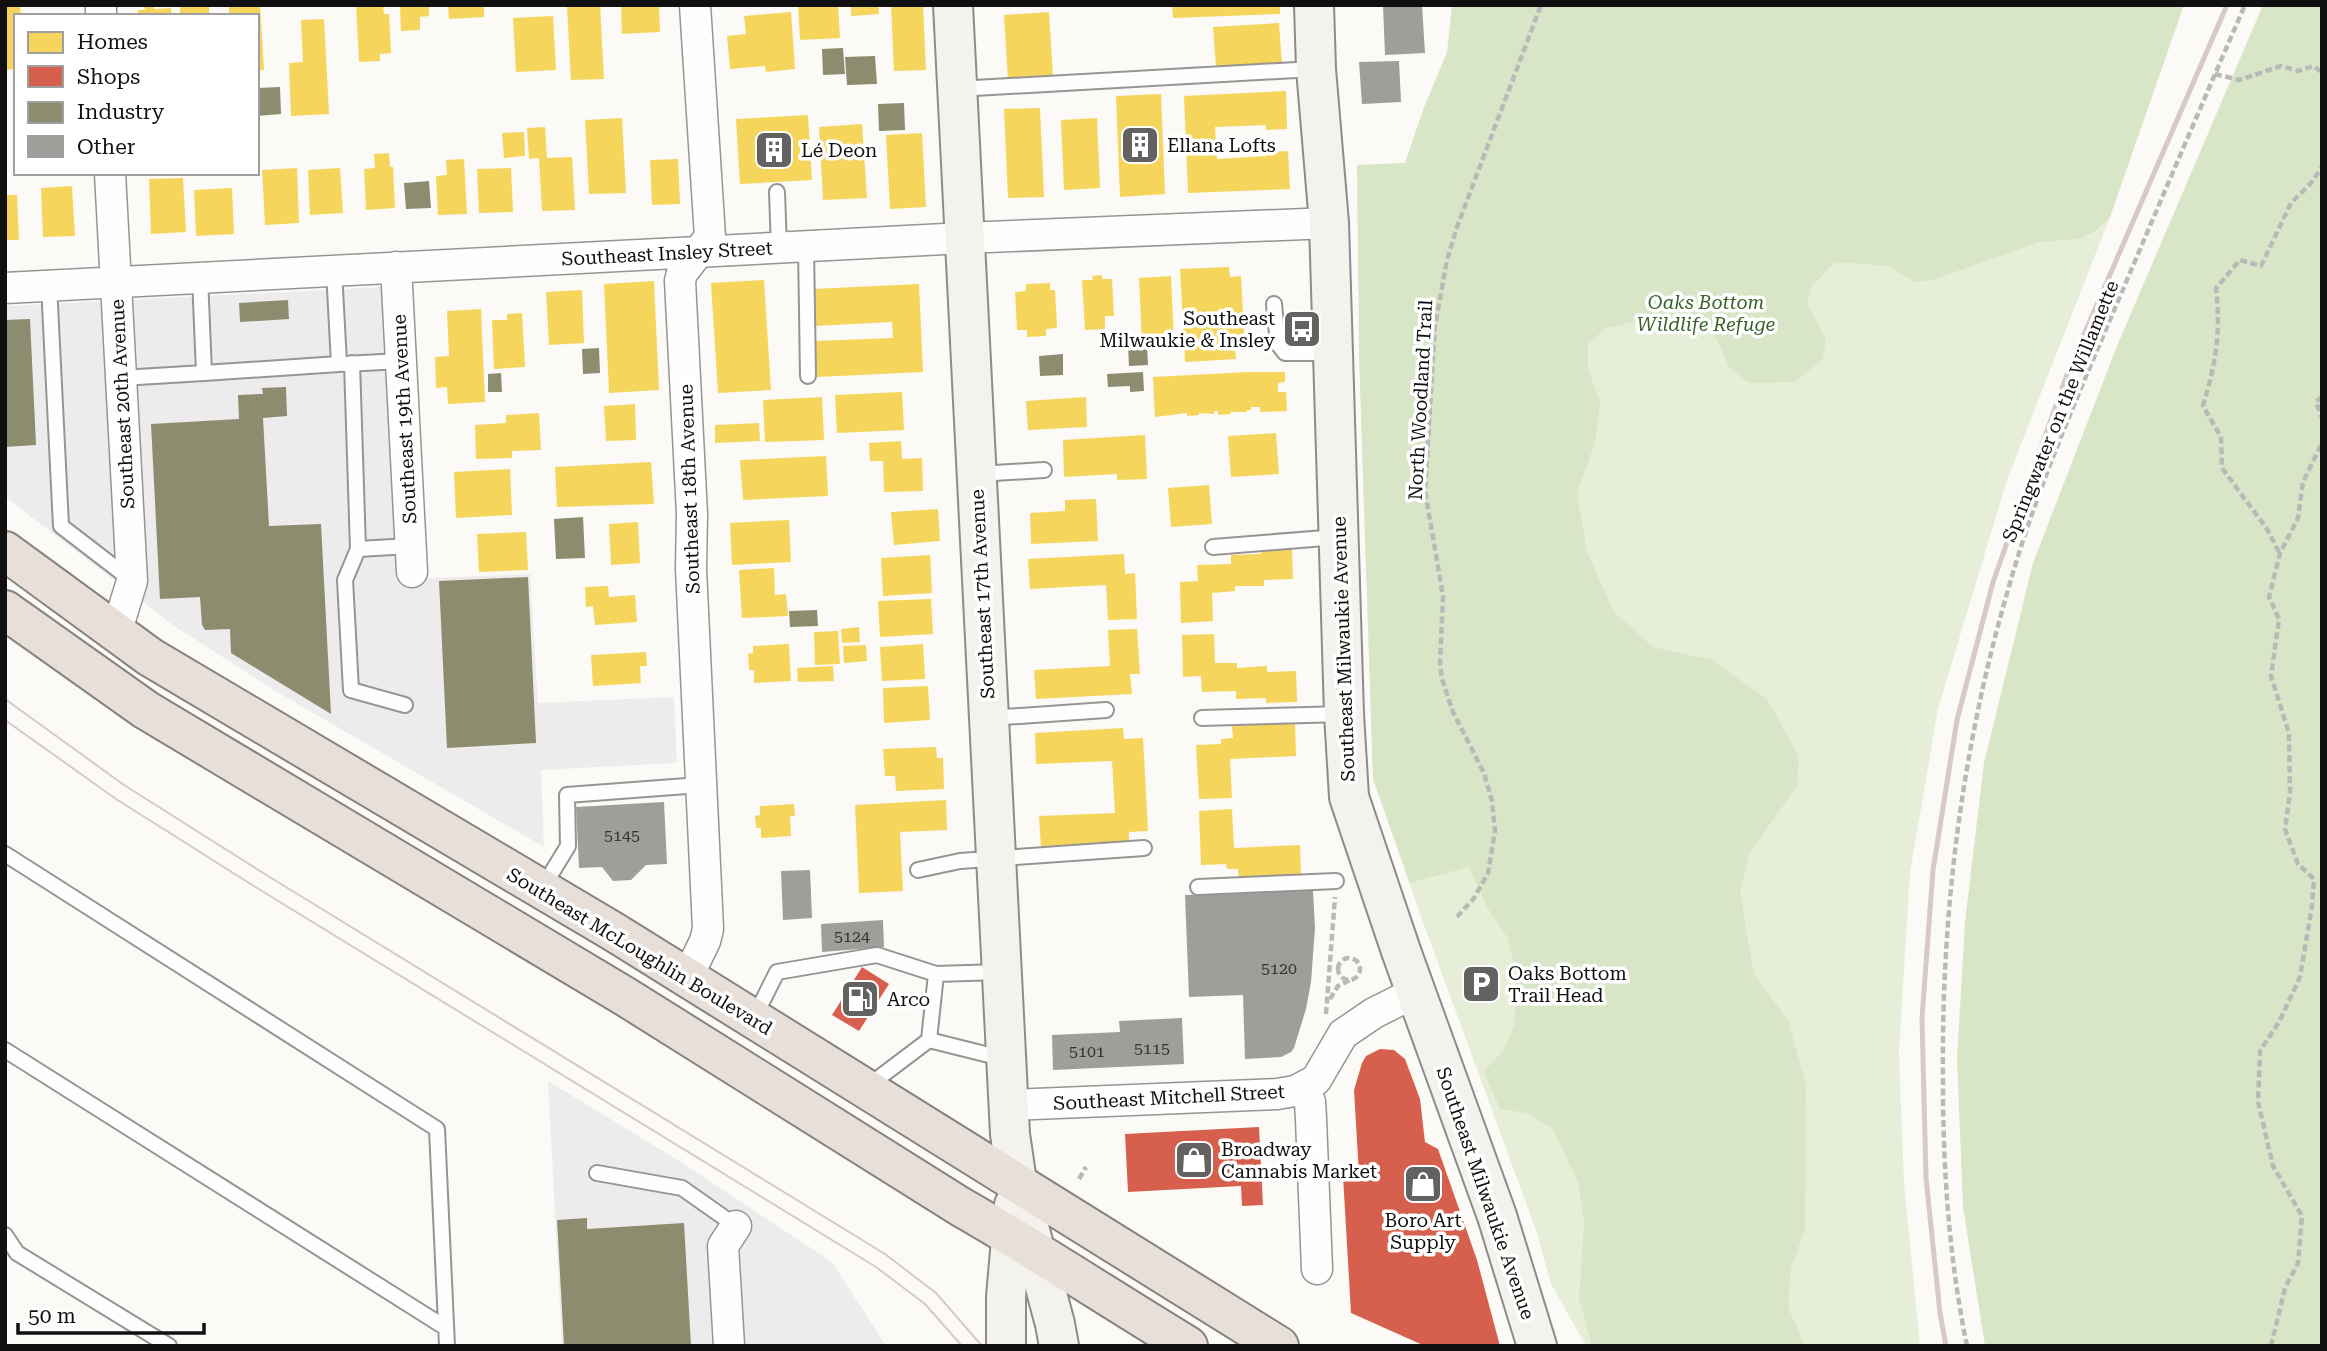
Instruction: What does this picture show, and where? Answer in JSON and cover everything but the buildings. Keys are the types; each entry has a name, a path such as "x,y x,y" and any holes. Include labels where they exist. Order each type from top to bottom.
{"highway":[{"name":"Southeast McLoughlin Boulevard","path":"5,551 116,633 209,693 687,978 1279,1346"},
{"path":"5,610 167,722 626,997 1188,1346"}],"street":[{"name":"Southeast 18th Avenue","path":"687,978 708,929 680,281 682,273 710,237 695,5"},
{"name":"Southeast 17th Avenue","path":"953,5 1008,1105 1023,1243 1055,1324 1059,1346"},
{"name":"Southeast Milwaukie Avenue","path":"1314,5 1316,69 1329,223 1344,714 1349,797 1497,1216 1537,1346"},
{"name":"Southeast 20th Avenue","path":"110,175 132,581 116,633"},
{"name":"Southeast Insley Street","path":"5,288 964,238 1329,223"},
{"name":"Southeast 19th Avenue","path":"396,267 411,559"},
{"name":"Southeast Mitchell Street","path":"1008,1105 1278,1094 1305,1087 1316,1080 1343,1034 1374,1013 1416,992"},
{"path":"1305,1087 1310,1102 1317,1269"},
{"path":"729,1346 723,1246 736,1226"},
{"name":"Southeast 17th Avenue","path":"1006,1346 1006,1297 1023,1243"}],"lane":[{"path":"957,89 1316,69"},
{"path":"777,192 792,247 808,376"},
{"path":"334,270 346,364 358,549 345,580 351,690 405,705"},
{"path":"200,277 204,373"},
{"path":"49,285 61,526 132,581"},
{"path":"1273,304 1278,344 1285,353 1333,353"},
{"path":"121,378 401,360"},
{"path":"976,474 1044,470"},
{"path":"1213,547 1339,537"},
{"path":"358,549 411,559"},
{"path":"988,718 1106,710"},
{"path":"1202,719 1344,714"},
{"path":"542,890 568,846 567,795 700,785"},
{"path":"918,870 960,861 1144,848"},
{"path":"5,854 436,1129 447,1346"},
{"path":"1198,887 1336,881"},
{"path":"753,1019 777,972 877,955 936,974 1002,972"},
{"path":"864,1089 929,1040 936,974"},
{"path":"929,1040 1006,1059"},
{"path":"5,1050 446,1328"},
{"path":"597,1173 682,1188 736,1226"},
{"path":"5,1235 18,1253 153,1341 169,1346"}],"path":[{"name":"North Woodland Trail","path":"1457,918 1474,898 1488,873 1495,831 1492,801 1484,773 1448,700 1440,665 1443,596 1425,491 1435,326 1447,260 1457,227 1541,5"},
{"name":"Springwater on the Willamette","path":"1967,1346 1955,1275 1946,1194 1942,1031 1944,961 1953,868 1973,734 1989,657 2010,580 2060,439 2245,5"},
{"path":"2215,74 2239,80 2281,66 2298,71 2313,66 2322,72"},
{"path":"2280,553 2267,530 2221,468 2221,437 2203,406 2214,369 2219,323 2216,288 2240,260 2261,266 2291,203 2311,183 2322,167"},
{"path":"2322,397 2316,402 2322,418"},
{"path":"2272,1346 2285,1288 2298,1263 2302,1216 2273,1166 2258,1102 2260,1051 2279,1022 2300,977 2314,879 2298,864 2285,829 2290,793 2289,733 2271,676 2279,619 2269,597 2280,553 2298,518 2303,482 2322,443"},
{"path":"1328,1003 1338,986 1359,972 1358,962 1352,958 1344,958 1338,966"},
{"path":"1331,965 1338,966"},
{"path":"1338,966 1341,977 1351,979"},
{"path":"1079,1179 1086,1167"}],"shaded area":[{"path":"400,286 414,579 530,574 538,703 674,697 677,763 541,770 544,847 277,692 173,625 5,497 5,306"},
{"path":"548,1081 681,1162 832,1262 886,1346 562,1346"}],"green space":[{"name":"Oaks Bottom Wildlife Refuge","path":"1452,5 2184,5 2110,217 2096,231 2080,239 2039,242 1933,280 1914,282 1889,266 1835,262 1811,287 1807,304 1826,339 1823,359 1795,382 1749,383 1729,367 1711,327 1661,316 1606,328 1588,344 1588,369 1600,401 1595,443 1577,493 1587,552 1614,612 1653,647 1712,660 1767,699 1799,756 1797,786 1749,854 1740,893 1754,974 1788,1020 1806,1085 1805,1229 1791,1269 1788,1307 1805,1346 1592,1346 1579,1299 1584,1222 1578,1182 1552,1128 1526,1113 1500,1109 1484,1071 1503,1051 1514,1027 1517,976 1507,937 1487,907 1469,867 1410,883 1373,779 1359,353 1357,165 1405,163 1447,52"},
{"path":"2263,5 2322,5 2322,1346 1985,1346 1963,1207 1957,1058 1965,922 1984,763 2033,563 2117,346"},
{"name":"Oaks Bottom Wildlife Refuge","path":"2110,217 2007,480 1938,709 1910,873 1899,1052 1904,1183 1920,1346 1586,1346 1551,1284 1537,1233 1373,779 1359,353 1396,351 1409,259 2080,239 2096,231"}],"tram line":[{"path":"5,699 124,785 268,876 885,1254 936,1293 982,1346"},
{"path":"5,720 116,799 257,888 876,1267 925,1304 962,1346"}],"railway":[{"path":"1946,1346 1926,1178 1922,1018 1933,870 1957,720 1993,582 2069,369 2227,5"}],"place":[{"name":"Ellana Lofts","path":"1140,145"},
{"name":"Lé Deon","path":"774,150"},
{"name":"Southeast Milwaukie & Insley","path":"1302,329"},
{"name":"Oaks Bottom Trail Head","path":"1481,984"},
{"name":"Arco","path":"860,999"},
{"name":"Broadway Cannabis Market","path":"1194,1160"},
{"name":"Boro Art Supply","path":"1423,1184"}]}
